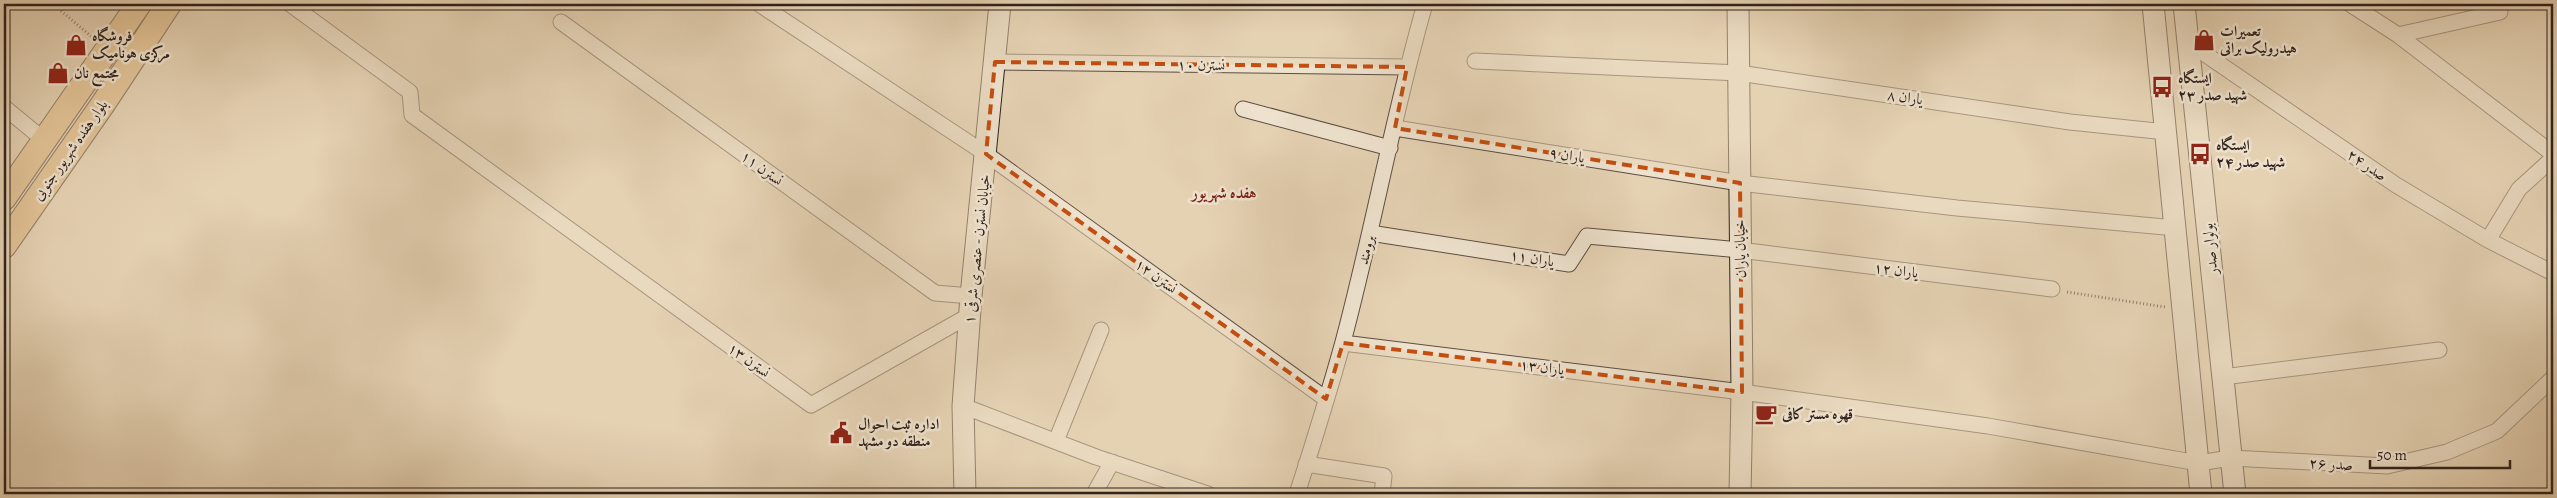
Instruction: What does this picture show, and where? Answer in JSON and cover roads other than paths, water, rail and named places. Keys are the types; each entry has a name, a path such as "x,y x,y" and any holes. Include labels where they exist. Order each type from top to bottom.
{"main road":[{"name":"بلوار هفده شهریور جنوبی","path":"4,198 138,4"},
{"name":"بلوار هفده شهریور جنوبی","path":"4,246 169,4"},
{"name":"خیابان نسترن - عنصری شرقی ۱","path":"965,494 963,406 970,305 996,62 1000,4"},
{"name":"خیابان یاران","path":"1738,4 1742,392 1740,494"},
{"path":"2153,4 2185,310 2201,494"},
{"name":"بولوار صدر","path":"2184,4 2235,494"}],"street":[{"name":"نسترن ۱۳","path":"290,4 410,92 412,115 811,405 970,305"},
{"name":"نسترن ۱۲","path":"759,4 986,154 1326,399"},
{"name":"برومند","path":"1297,494 1343,343 1395,128 1407,67 1425,4"},
{"path":"2350,4 2398,35 2553,156 2520,189 2488,240"},
{"path":"2398,35 2500,12"},
{"name":"نسترن ۱۱","path":"561,22 935,293 970,305"},
{"name":"صدر ۲۴","path":"2188,43 2396,185 2488,240 2553,273"},
{"name":"یاران ۸","path":"1475,61 1738,73 2070,122 2166,132"},
{"name":"نسترن ۱۰","path":"996,62 1407,67"},
{"path":"4,107 44,140"},
{"path":"1243,109 1390,148"},
{"name":"یاران ۹","path":"1395,128 1740,183 1957,208 2176,228"},
{"name":"یاران ۱۱","path":"1370,233 1568,264 1587,236 1740,250"},
{"name":"یاران ۱۲","path":"1740,250 2052,289"},
{"path":"1056,441 1101,330"},
{"name":"یاران ۱۳","path":"1343,343 1742,392 1988,426"},
{"path":"2223,378 2439,350"},
{"name":"صدر ۲۶","path":"1988,426 2198,463 2231,458 2387,466 2447,452 2496,431 2553,378"},
{"path":"963,406 1112,462 1208,494"},
{"path":"1094,494 1112,462"},
{"path":"1306,464 1384,476 1382,494"}],"place":[{"name":"تعمیرات هیدرولیک براتی","path":"2204,40"},
{"name":"فروشگاه مركزی هوناميک","path":"76,45"},
{"name":"مجتمع نان","path":"58,73"},
{"name":"ایستگاه شهید صدر ۲۳","path":"2162,87"},
{"name":"ایستگاه شهید صدر ۲۴","path":"2200,154"},
{"name":"قهوه مستر کافی","path":"1766,414"},
{"name":"اداره ثبت احوال منطقه دو مشهد","path":"841,433"}],"district":[{"name":"هفده شهریور","path":"1224,193"}]}
